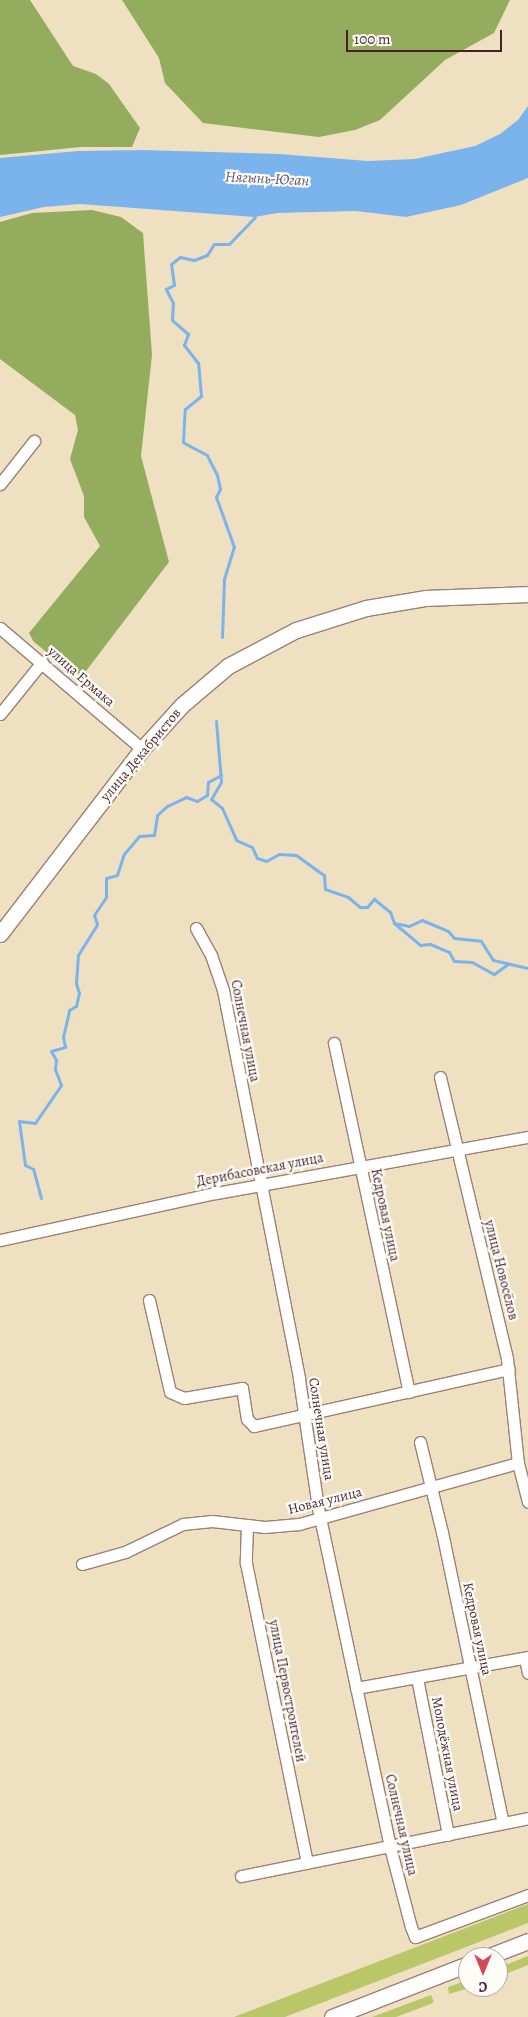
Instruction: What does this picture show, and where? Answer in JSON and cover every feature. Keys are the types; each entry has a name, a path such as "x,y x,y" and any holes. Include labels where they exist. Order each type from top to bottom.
{"main road":[{"name":"улица Декабристов","path":"0,934 142,749 182,705 228,666 296,630 340,614 398,602 455,596 528,594"},
{"path":"508,1949 528,1941"},
{"path":"332,2017 458,1968"}],"street":[{"path":"0,484 34,441"},
{"name":"улица Ермака","path":"0,628 142,749"},
{"path":"0,714 42,662"},
{"name":"Солнечная улица","path":"196,928 219,974 259,1185 299,1379 303,1417 321,1520 390,1847 415,1936 528,1894"},
{"name":"Кедровая улица","path":"334,1043 408,1392"},
{"name":"улица Новосёлов","path":"440,1077 509,1369 518,1463 528,1502"},
{"name":"Дерибасовская улица","path":"0,1240 259,1185 456,1148 528,1137"},
{"path":"149,1300 173,1395 184,1398 242,1388 247,1419 254,1426 303,1417 509,1369"},
{"name":"Кедровая улица","path":"420,1442 503,1823"},
{"name":"Новая улица","path":"82,1564 125,1552 183,1524 212,1521 280,1527 321,1520 430,1486 518,1463"},
{"name":"улица Первостроителей","path":"247,1525 246,1562 307,1863"},
{"path":"356,1688 470,1669 526,1657 528,1673"},
{"name":"Молодёжная улица","path":"417,1678 448,1835"},
{"path":"241,1876 528,1818"}],"green space":[{"path":"0,0 30,0 73,66 96,74 109,84 140,128 132,147 81,147 0,155"},
{"path":"122,0 510,0 494,33 445,60 380,120 355,130 319,137 203,123 165,83 159,58"},
{"path":"92,210 121,217 143,233 152,355 141,456 169,562 86,671 74,675 33,641 29,633 100,546 84,517 84,496 70,459 78,430 75,415 0,359 0,222 32,213"},
{"path":"528,1904 528,1923 466,1947 458,1947 458,1950 285,2017 234,2017"},
{"path":"528,1956 528,1965 508,1973 508,1964"},
{"path":"458,1984 458,1991 449,1994 448,1987"},
{"path":"431,1995 434,2002 396,2017 372,2017"}],"water":[{"name":"Нягынь-Юган","path":"528,106 528,178 461,205 406,217 356,211 277,213 255,217 80,204 44,207 0,217 0,158 78,151 142,150 279,154 368,161 415,159 475,146 500,134 518,120"}],"waterway":[{"path":"222,637 224,579 234,547 216,497 220,489 217,475 207,455 183,442 185,409 201,396 198,363 184,345 188,334 172,320 173,303 166,289 174,285 171,264 180,257 194,260 207,255 214,244 229,244 255,217"},
{"path":"216,721 221,782 211,799 222,808 236,840 252,847 257,858 266,861 279,854 296,855 324,875 325,889 348,897 360,907 367,907 374,899 390,912 394,923 409,926 422,920 448,931 454,938 481,941 493,960 528,968"},
{"path":"41,1198 33,1169 25,1165 19,1121 35,1123 61,1085 55,1069 56,1060 51,1051 65,1047 63,1037 69,1010 76,1006 79,993 76,983 78,955 97,924 94,915 106,897 106,878 117,875 124,854 139,836 154,835 157,815 167,806 186,797 197,801 207,795 208,782 221,775"},
{"path":"394,923 420,945 430,944 449,952 454,961 472,962 494,974 508,964"}]}
